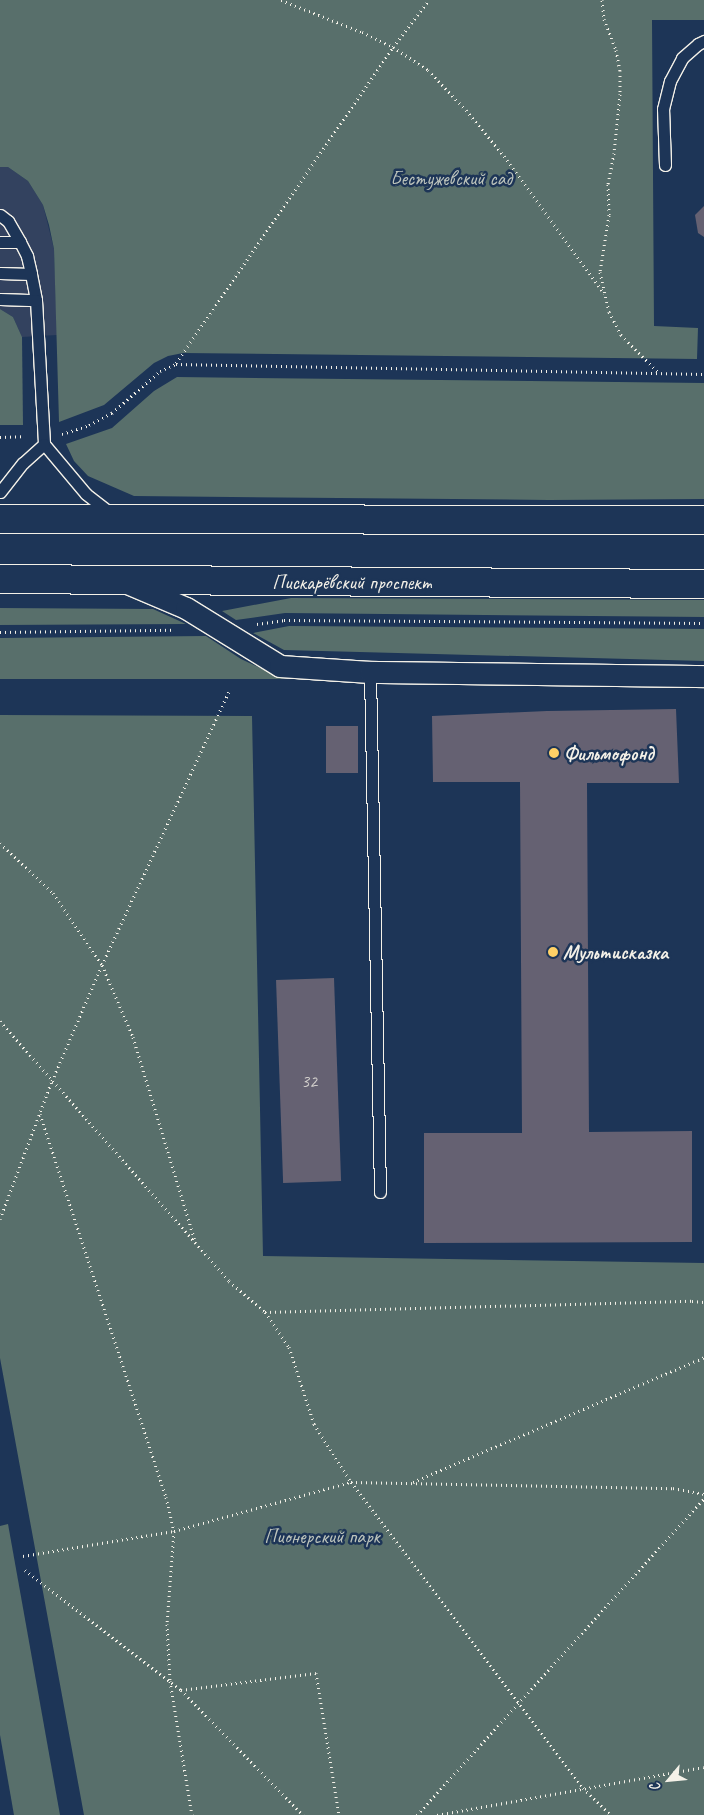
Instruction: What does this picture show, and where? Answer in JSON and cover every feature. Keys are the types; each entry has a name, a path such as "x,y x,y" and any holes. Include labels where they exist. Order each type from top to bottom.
{"main road":[{"path":"0,518 704,520"},
{"name":"Пискарёвский проспект","path":"0,579 704,584"}],"street":[{"path":"120,580 186,608 280,666 370,672 704,676"}],"lane":[{"path":"665,165 664,109 670,81 682,58 704,41"},
{"path":"0,215 8,221 27,256 36,300 43,440 86,494 118,519"},
{"path":"0,242 20,242"},
{"path":"0,273 31,274"},
{"path":"0,299 36,300"},
{"path":"0,492 43,440"},
{"path":"370,672 380,1192"}],"path":[{"path":"281,0 393,47 428,70 466,110 504,156 604,293"},
{"path":"176,364 393,47 428,0"},
{"path":"602,0 604,19 616,50 620,71 620,94 615,143 608,184 609,214 600,272 609,312 621,335 659,373"},
{"path":"0,437 43,440 89,426 112,413 160,371 176,364 704,374"},
{"path":"218,628 284,620 704,623"},
{"path":"0,632 176,630"},
{"path":"0,1219 52,1081 102,965 229,692"},
{"path":"0,842 53,893 102,965 133,1037 196,1244"},
{"path":"0,1021 229,1281 265,1312 289,1347 314,1424 351,1482 583,1788 611,1815"},
{"path":"40,1114 163,1488 174,1531 167,1624 170,1681 192,1815"},
{"path":"265,1312 704,1302"},
{"path":"410,1483 704,1356"},
{"path":"23,1556 174,1531 351,1482 674,1488 704,1494"},
{"path":"417,1815 704,1499"},
{"path":"25,1570 181,1690 303,1815"},
{"path":"181,1690 316,1673 339,1815"},
{"path":"437,1815 704,1767"}],"shaded area":[{"path":"0,167 8,167 28,181 43,205 54,249 57,335 22,337 13,317 0,309"}],"green space":[{"name":"Бестужевский сад","path":"0,0 704,0 704,20 652,20 654,326 698,328 697,359 183,353 168,356 154,363 104,405 59,422 54,249 49,225 43,205 28,181 8,167 0,167"},
{"path":"0,309 13,317 22,337 23,425 0,425"},
{"path":"177,377 704,383 704,499 549,500 134,496 88,476 74,461 66,444 112,428 154,391"},
{"path":"291,598 704,600 704,617 285,613 236,620 222,611"},
{"path":"0,608 153,609 186,624 0,625"},
{"path":"289,626 704,629 704,661 284,650 253,633"},
{"path":"206,636 241,659 284,679 0,679 0,638"},
{"name":"Пионерский парк","path":"0,715 252,716 263,1256 704,1263 704,1815 84,1815 0,1358"},
{"path":"8,1524 60,1815 14,1815 0,1735 0,1526"}],"building":[{"path":"704,206 704,237 698,233 695,215"},
{"path":"676,709 679,783 587,783 589,1132 692,1131 692,1242 424,1243 424,1133 522,1133 520,782 433,782 432,716 547,711"},
{"path":"326,726 358,726 358,773 326,773"},
{"path":"334,978 341,1181 283,1183 276,980"}],"place":[{"name":"Фильмофонд","path":"554,753"},
{"name":"Мультисказка","path":"553,952"}]}
